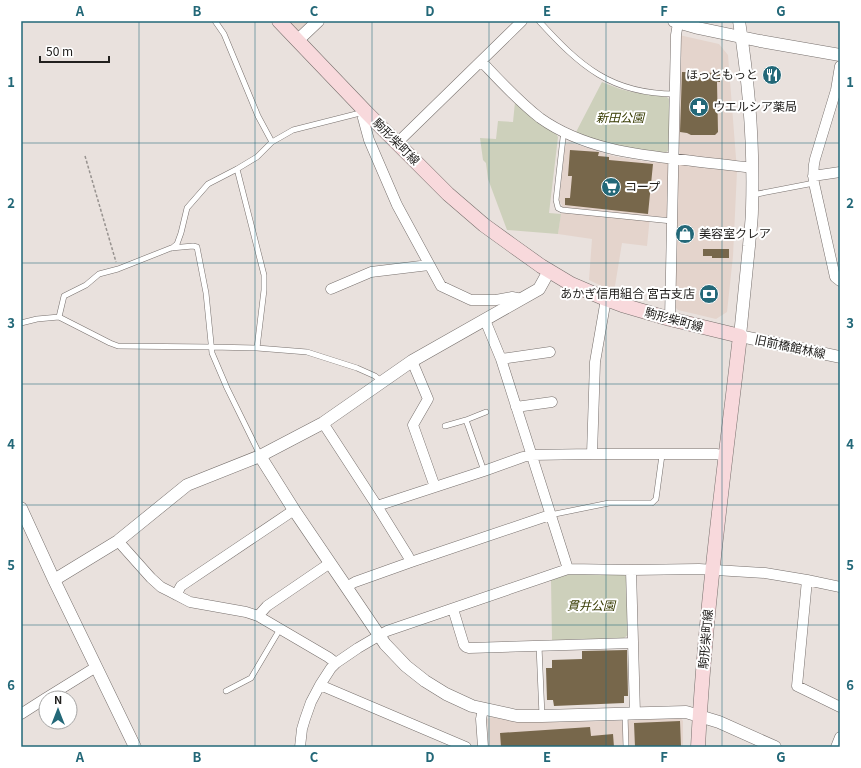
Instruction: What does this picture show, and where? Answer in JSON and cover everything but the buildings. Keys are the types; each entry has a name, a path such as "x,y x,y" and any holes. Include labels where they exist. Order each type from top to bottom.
{"main road":[{"name":"駒形柴町線","path":"279,21 366,112 465,210 549,271 571,284 622,305 670,319 740,336 713,570 703,669 698,747"}],"street":[{"path":"298,40 318,21"},
{"path":"397,143 522,21"},
{"path":"739,21 752,135 752,211 740,336"},
{"path":"670,319 676,22 760,41 840,54"},
{"path":"481,61 516,97 541,118 565,132 602,147 665,158 752,168"},
{"path":"840,66 836,90 814,159 813,179 835,277 840,281"},
{"path":"366,112 363,118 369,140 397,205 441,286 471,300 496,300 512,297 522,299"},
{"path":"813,179 840,172"},
{"path":"331,289 371,272 429,265"},
{"path":"54,580 118,542 187,485 260,456 322,423 412,361 538,290 549,271"},
{"path":"592,454 595,362 606,299"},
{"path":"485,320 501,359 568,569"},
{"name":"旧前橋館林線","path":"740,336 840,357"},
{"path":"501,359 550,352"},
{"path":"412,361 428,399 413,425 435,487"},
{"path":"516,407 552,402"},
{"path":"322,423 377,506 411,562"},
{"path":"377,506 531,455 716,454 726,456"},
{"path":"260,456 294,510 385,644 406,666 436,688 472,706 517,716 686,712 719,722 775,747"},
{"path":"21,508 54,580 135,747"},
{"path":"176,595 181,586 294,510"},
{"path":"346,587 355,582 411,562 550,515"},
{"path":"118,542 161,587 190,602 246,612 258,616 328,656 336,663"},
{"path":"258,616 267,606 330,563"},
{"path":"300,747 305,719 311,702 320,685 336,663 358,648 387,631 568,569 698,569 765,573 840,587"},
{"path":"630,714 633,643 631,570"},
{"path":"807,580 797,686 840,707"},
{"path":"453,609 464,645 466,647 633,643"},
{"path":"59,690 96,667"},
{"path":"320,685 466,747"},
{"path":"21,714 38,703"},
{"path":"483,709 481,719 483,747"},
{"path":"836,747 840,737"}],"lane":[{"path":"215,21 224,34 258,116 272,142"},
{"path":"539,21 561,45 585,66 608,80 630,89 646,92 675,94"},
{"path":"59,317 64,296 86,285 99,274 171,248 177,244 187,208 208,184 257,157 272,142 293,130 366,112"},
{"path":"565,132 556,200 558,208 562,210 672,221"},
{"path":"237,169 264,275 264,290 257,348"},
{"path":"752,196 813,179"},
{"path":"171,248 196,247 206,293 212,353 260,456"},
{"path":"21,323 37,319 59,317 118,346 257,348 307,352 357,368 375,376 382,382"},
{"path":"445,426 486,412"},
{"path":"466,420 484,471"},
{"path":"550,515 609,503 652,503 656,499 662,454"},
{"path":"226,691 251,678 280,629"},
{"path":"538,646 542,716"},
{"path":"626,747 630,714"}],"path":[{"path":"85,156 118,268"}],"shaded area":[{"path":"289,21 308,21 298,31"},
{"path":"679,35 719,44 728,55 737,171 733,256 727,312 716,319 678,310 675,307 676,218 650,216 647,246 622,243 614,292 589,280 592,239 558,234 562,205 559,201 565,144 569,142 613,156 648,162 680,163"},
{"path":"492,717 519,722 619,721 681,718 683,721 683,747 489,747 487,719"}],"green space":[{"name":"新田公園","path":"602,82 620,89 667,97 669,99 669,150 665,153 616,147 575,134"},
{"path":"515,102 558,137 549,213 561,214 558,234 507,230 488,179 486,163 483,160 480,138 496,139 498,121 513,122"},
{"name":"貫井公園","path":"623,573 626,577 628,635 624,638 552,640 551,580 569,574"}],"place":[{"name":"ほっともっと","path":"772,75"},
{"name":"ウエルシア薬局","path":"699,107"},
{"name":"コープ","path":"611,187"},
{"name":"美容室クレア","path":"685,234"},
{"name":"あかぎ信用組合 宮古支店","path":"709,294"}]}
